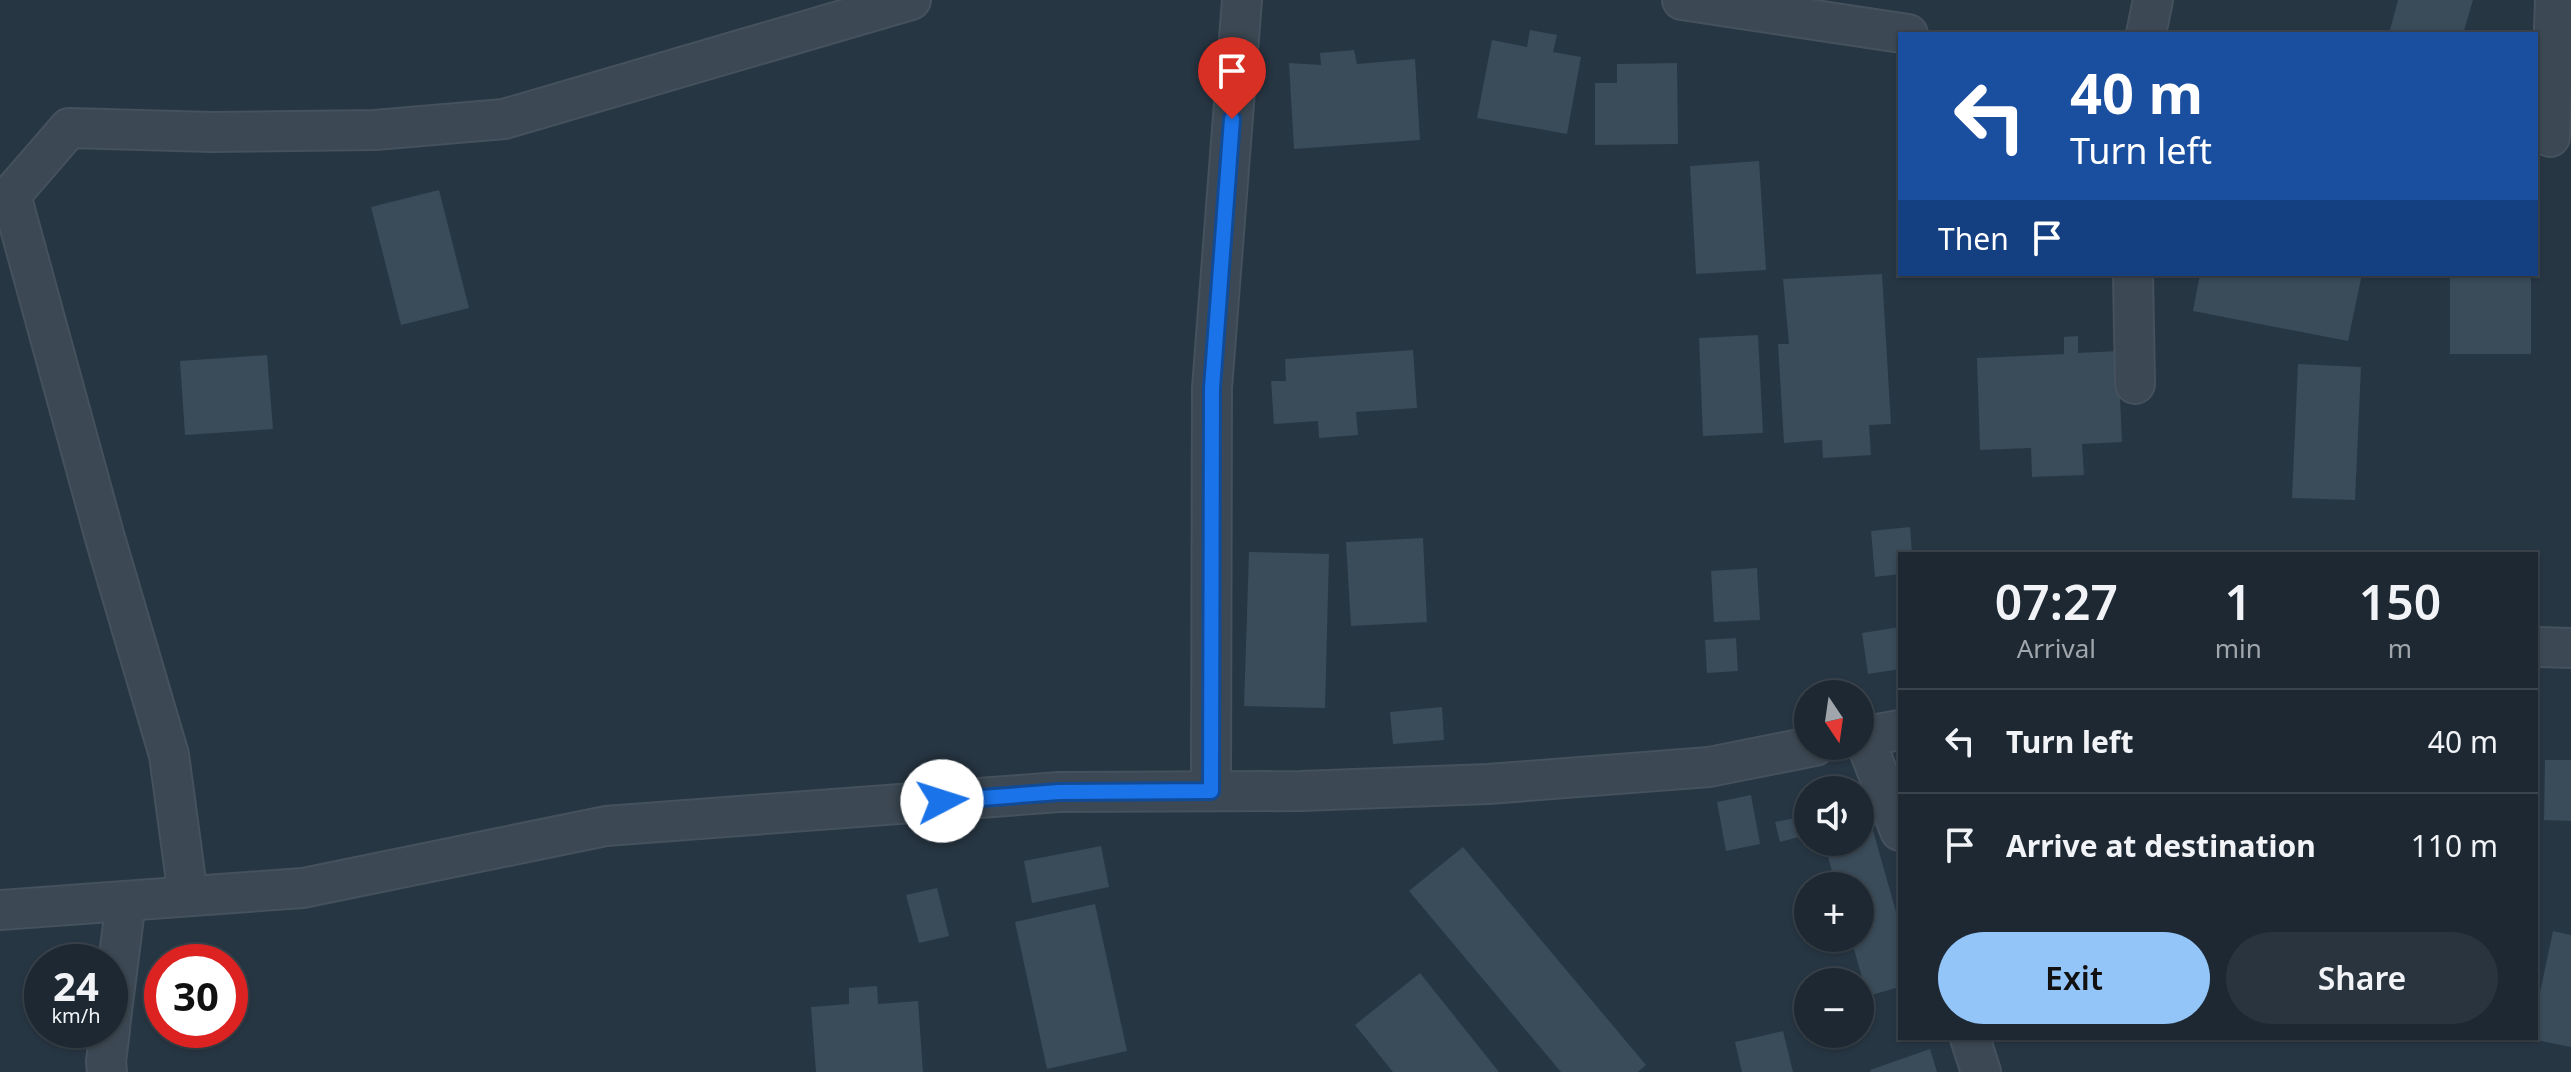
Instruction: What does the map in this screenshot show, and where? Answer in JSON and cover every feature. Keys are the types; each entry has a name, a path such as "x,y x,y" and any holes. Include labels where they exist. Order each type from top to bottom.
{"street":[{"path":"188,896 169,755 105,538 11,195 69,128 212,132 375,130 504,119 911,0"},
{"path":"1211,791 1212,388 1242,0"},
{"path":"1682,0 1898,32"},
{"path":"2146,32 2153,0"},
{"path":"2552,137 2555,0"},
{"path":"2133,276 2135,384"},
{"path":"2538,647 2571,648"},
{"path":"1875,735 1898,823"},
{"path":"0,910 303,888 606,826 1059,792 1488,784 1709,767 1794,750"},
{"path":"121,944 126,901"},
{"path":"1971,1040 1981,1072"},
{"path":"107,1072 108,1048"}],"building":[{"path":"2398,0 2473,0 2464,32 2390,32"},
{"path":"1530,30 1557,35 1553,52 1581,57 1567,134 1477,118 1492,40 1527,47"},
{"path":"1354,50 1357,64 1415,59 1420,140 1294,149 1289,63 1321,65 1320,53"},
{"path":"1677,63 1678,144 1595,145 1595,83 1617,83 1617,64"},
{"path":"1759,161 1766,270 1696,274 1690,166"},
{"path":"439,190 469,308 401,325 371,207"},
{"path":"1882,274 1891,424 1869,425 1871,455 1823,458 1822,440 1784,443 1778,344 1789,344 1783,279"},
{"path":"2200,276 2362,276 2348,341 2193,311"},
{"path":"2450,276 2531,276 2531,354 2450,354"},
{"path":"1758,335 1763,433 1703,436 1699,338"},
{"path":"2078,336 2078,353 2118,351 2122,442 2082,444 2084,475 2032,477 2031,448 1980,450 1977,358 2064,354 2064,337"},
{"path":"1413,350 1417,408 1356,412 1358,435 1319,438 1318,421 1274,424 1271,381 1286,381 1285,359"},
{"path":"267,355 273,429 185,435 180,361"},
{"path":"2298,364 2361,367 2355,500 2292,498"},
{"path":"1910,527 1912,552 1898,552 1898,574 1875,577 1871,531"},
{"path":"1423,538 1427,622 1351,626 1346,542"},
{"path":"1249,552 1329,554 1325,708 1244,706"},
{"path":"1757,568 1760,620 1714,622 1711,571"},
{"path":"1898,627 1898,669 1868,674 1862,633"},
{"path":"1736,638 1738,671 1707,673 1705,640"},
{"path":"1442,707 1444,740 1393,744 1390,712"},
{"path":"2545,760 2571,760 2571,821 2544,820"},
{"path":"1751,795 1760,844 1726,851 1717,802"},
{"path":"1794,818 1794,838 1780,842 1775,822"},
{"path":"1874,834 1898,919 1898,988 1874,994 1874,968 1859,968 1855,952 1874,952 1874,872 1832,872 1828,856 1874,856"},
{"path":"1101,846 1109,887 1032,903 1024,861"},
{"path":"1463,847 1646,1065 1638,1072 1561,1072 1409,891"},
{"path":"937,888 949,936 919,943 906,895"},
{"path":"1095,904 1127,1051 1047,1069 1015,922"},
{"path":"2553,931 2571,935 2571,1047 2536,1040 2538,1002"},
{"path":"1420,973 1499,1072 1393,1072 1355,1025"},
{"path":"877,986 878,1004 918,1001 923,1072 816,1072 811,1007 849,1004 849,988"},
{"path":"1783,1031 1793,1072 1742,1072 1735,1042"},
{"path":"1930,1049 1937,1072 1870,1070"}],"route":[{"path":"942,801 1059,792 1211,791 1212,388 1232,119"}]}
